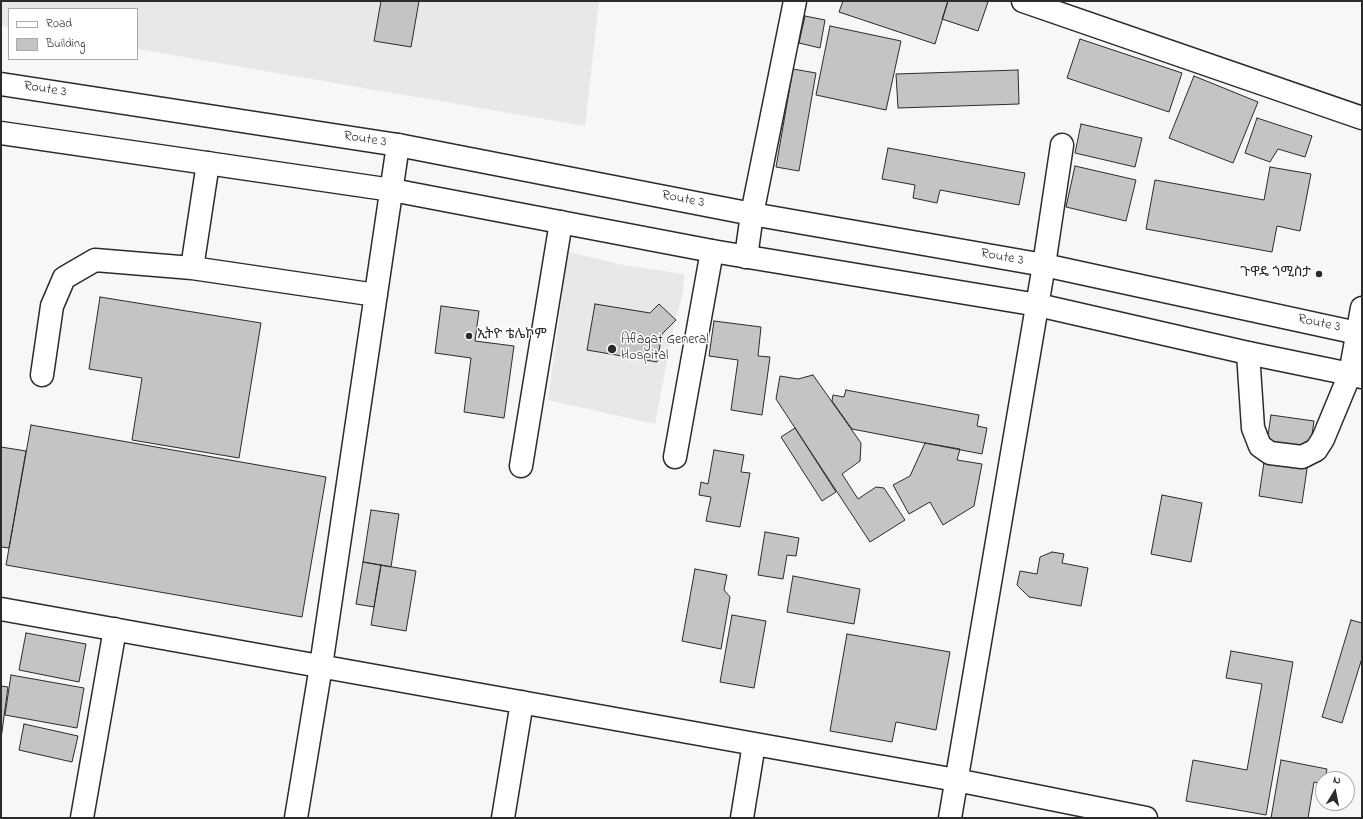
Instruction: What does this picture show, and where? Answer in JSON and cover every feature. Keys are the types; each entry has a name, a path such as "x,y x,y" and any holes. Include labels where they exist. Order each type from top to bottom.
{"street":[{"path":"746,257 752,214 795,1"},
{"path":"1023,1 1362,118"},
{"name":"Route 3","path":"1,84 398,145 752,214 1044,265 1360,334"},
{"path":"1,133 392,190 712,251 1038,305 1248,353 1356,375"},
{"path":"296,818 321,666 398,145"},
{"path":"950,818 1038,305 1062,145"},
{"path":"192,268 208,163"},
{"path":"521,466 561,222"},
{"path":"675,457 712,251"},
{"path":"42,375 52,306 64,278 95,260 192,268 376,295"},
{"path":"1248,353 1253,428 1260,446 1270,453 1302,456 1316,450 1356,375 1362,308"},
{"path":"1,609 956,780 1146,818"},
{"path":"82,818 115,629"},
{"path":"503,818 522,702"},
{"path":"742,818 754,744"}],"shaded area":[{"path":"1,1 599,1 585,126 138,49 138,8 8,8 8,27 1,25"},
{"name":"Aflagat General Hospital","path":"568,252 623,265 684,274 683,293 674,325 655,424 548,400"}],"building":[{"path":"381,1 419,1 411,47 374,41"},
{"path":"843,1 948,1 935,44 839,12"},
{"path":"948,1 988,2 978,31 942,19"},
{"path":"805,16 825,20 820,48 799,43"},
{"path":"830,26 901,41 886,110 816,95"},
{"path":"1080,39 1182,73 1169,112 1067,78"},
{"path":"793,69 816,73 799,171 776,167"},
{"path":"1018,70 1019,104 898,108 896,74"},
{"path":"1194,76 1258,102 1233,163 1169,138"},
{"path":"1257,118 1312,136 1305,157 1278,149 1270,162 1245,153"},
{"path":"1081,124 1142,138 1135,167 1075,153"},
{"path":"888,148 1025,173 1019,205 940,190 937,203 913,198 915,185 882,179"},
{"path":"1075,166 1136,180 1126,221 1066,207"},
{"path":"1270,167 1311,174 1300,231 1277,226 1272,252 1146,229 1155,180 1264,200"},
{"path":"100,297 261,323 239,458 132,440 142,378 89,369"},
{"name":"Aflagat General Hospital","path":"595,304 650,313 659,304 676,320 662,334 657,362 587,350"},
{"path":"441,306 479,311 475,341 514,346 504,418 464,412 471,358 435,353"},
{"path":"714,321 761,327 758,356 770,357 762,415 731,410 738,360 709,356"},
{"path":"813,375 861,443 860,461 842,474 858,499 876,487 884,488 905,520 870,542 776,399 780,376 798,379"},
{"path":"846,390 979,415 977,426 987,428 982,454 852,429 832,401 833,395 844,397"},
{"path":"1271,415 1314,421 1302,503 1259,496"},
{"path":"31,425 326,477 302,617 6,565"},
{"path":"795,428 836,492 822,501 781,437"},
{"path":"925,443 960,449 957,460 982,464 974,506 943,525 930,502 909,514 893,485 910,476"},
{"path":"1,447 26,451 9,548 1,547"},
{"path":"714,450 744,455 741,472 750,473 740,527 706,521 711,497 699,495 701,482 708,484"},
{"path":"1162,495 1202,503 1191,562 1151,554"},
{"path":"371,510 399,514 391,567 363,562"},
{"path":"765,532 799,538 796,556 787,555 783,579 758,575"},
{"path":"1052,552 1064,554 1062,563 1088,568 1081,606 1029,597 1017,585 1020,571 1037,574 1040,557"},
{"path":"363,562 381,565 374,607 356,604"},
{"path":"381,565 416,571 406,631 371,625"},
{"path":"695,569 727,575 724,590 730,597 721,649 682,641"},
{"path":"793,576 860,589 854,624 787,612"},
{"path":"732,615 766,621 754,688 720,682"},
{"path":"1351,620 1362,623 1362,658 1342,723 1322,717"},
{"path":"26,633 86,644 79,682 19,670"},
{"path":"847,634 950,652 936,730 896,722 892,742 830,731"},
{"path":"1231,651 1293,662 1266,815 1186,801 1193,760 1247,770 1262,684 1226,678"},
{"path":"11,675 84,688 77,728 5,715"},
{"path":"1,686 8,687 1,739"},
{"path":"24,724 78,736 72,762 19,750"},
{"path":"1281,760 1327,769 1327,771 1315,771 1315,782 1308,818 1271,818"}],"place":[{"name":"ጉዋዴ ጎሚስታ","path":"1319,274"},
{"name":"ኢትዮ ቴሌኮም","path":"469,336"},
{"name":"Aflagat General Hospital","path":"612,349"}]}
